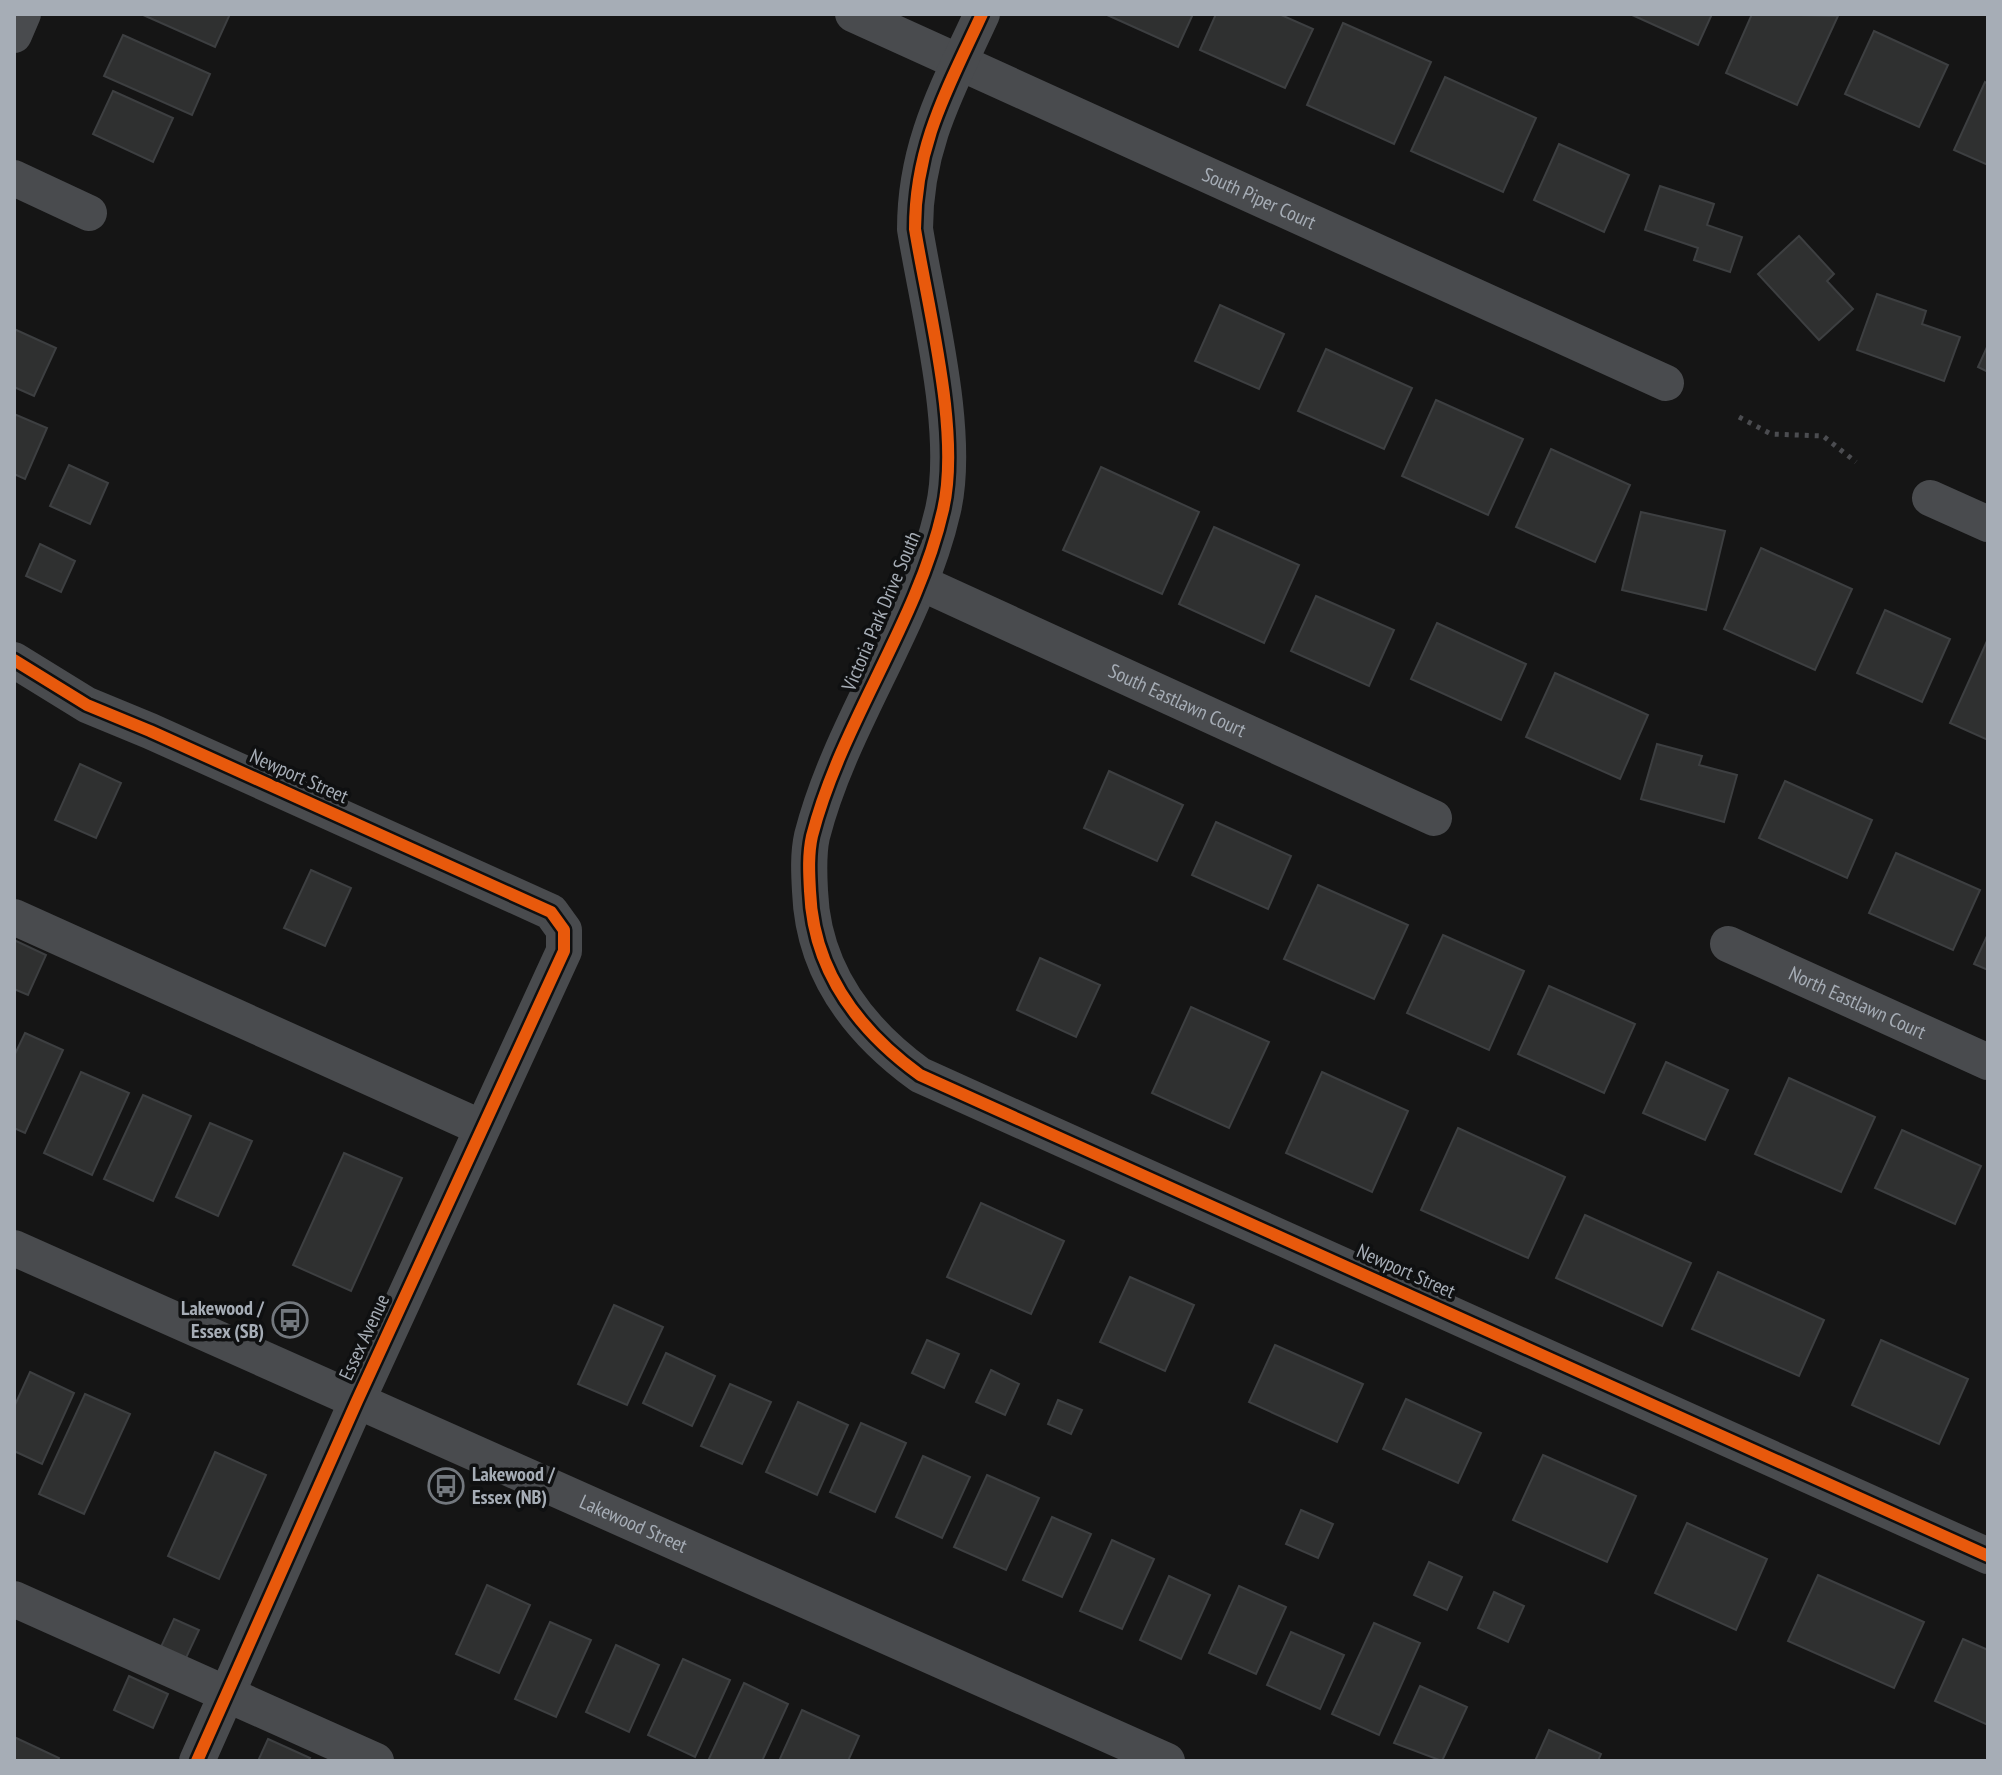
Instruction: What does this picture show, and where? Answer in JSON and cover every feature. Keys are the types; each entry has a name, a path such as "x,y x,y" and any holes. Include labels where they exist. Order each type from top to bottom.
{"street":[{"path":"14,35 23,14"},
{"name":"South Piper Court","path":"853,14 1666,383"},
{"name":"Victoria Park Drive South","path":"836,986 824,961 811,912 809,861 812,837 856,720 919,582 943,513 949,451 915,229 915,192 926,137 982,14"},
{"path":"14,178 89,213"},
{"path":"1930,498 1988,524"},
{"name":"South Eastlawn Court","path":"919,582 1434,818"},
{"name":"Newport Street","path":"14,660 117,719 150,731 551,912 564,930"},
{"path":"14,917 482,1128"},
{"name":"Essex Avenue","path":"197,1761 357,1401 564,951 564,930"},
{"name":"North Eastlawn Court","path":"1728,944 1988,1062"},
{"name":"Newport Street","path":"836,986 853,1014 888,1052 920,1075 1988,1556"},
{"name":"Lakewood Street","path":"14,1248 1167,1761"},
{"path":"14,1599 376,1761"}],"path":[{"path":"1739,417 1771,434 1823,436 1856,462"}],"building":[{"path":"141,14 230,14 215,47"},
{"path":"1105,14 1193,14 1178,47"},
{"path":"1216,14 1279,14 1313,29 1285,88 1200,50"},
{"path":"1630,14 1712,14 1698,45"},
{"path":"1752,14 1838,16 1797,105 1726,73"},
{"path":"1343,23 1431,62 1394,144 1307,105"},
{"path":"1874,31 1948,65 1919,127 1845,94"},
{"path":"123,35 210,74 192,115 104,76"},
{"path":"1445,77 1536,118 1503,192 1411,151"},
{"path":"1985,82 1988,84 1988,165 1954,150"},
{"path":"113,91 173,118 153,162 93,134"},
{"path":"1559,144 1629,175 1604,232 1534,200"},
{"path":"1660,186 1714,204 1707,225 1742,237 1730,272 1694,260 1698,248 1645,230"},
{"path":"1799,236 1834,274 1827,281 1853,309 1819,340 1758,274"},
{"path":"1877,294 1926,311 1922,324 1960,337 1944,381 1857,350"},
{"path":"1220,305 1284,334 1259,389 1195,361"},
{"path":"14,329 56,348 34,396 14,387"},
{"path":"1988,345 1988,372 1978,367"},
{"path":"1326,349 1412,388 1384,449 1298,411"},
{"path":"1436,400 1523,439 1488,515 1402,476"},
{"path":"14,414 47,428 25,479 14,474"},
{"path":"1551,449 1630,485 1595,562 1516,527"},
{"path":"69,465 108,483 90,524 50,506"},
{"path":"1101,467 1199,512 1162,594 1063,550"},
{"path":"1641,512 1725,531 1706,610 1622,590"},
{"path":"1214,527 1299,565 1264,643 1179,604"},
{"path":"40,544 75,561 61,592 26,576"},
{"path":"1761,548 1852,589 1815,670 1724,629"},
{"path":"1316,596 1394,630 1369,686 1291,651"},
{"path":"1885,610 1950,639 1922,702 1857,673"},
{"path":"1437,623 1526,664 1501,720 1411,679"},
{"path":"1988,641 1988,740 1950,723"},
{"path":"1555,673 1648,715 1620,779 1526,737"},
{"path":"1657,744 1702,756 1699,765 1737,775 1724,822 1641,799"},
{"path":"80,764 121,783 96,838 55,820"},
{"path":"1109,771 1183,805 1157,861 1084,828"},
{"path":"1785,781 1872,820 1847,878 1759,838"},
{"path":"1216,822 1291,856 1268,909 1192,875"},
{"path":"1896,853 1980,890 1953,950 1869,913"},
{"path":"311,870 351,888 325,946 284,928"},
{"path":"1318,885 1408,925 1374,999 1284,959"},
{"path":"1988,934 1988,970 1974,964"},
{"path":"1443,935 1524,971 1489,1050 1407,1013"},
{"path":"14,940 46,955 28,995 14,989"},
{"path":"1040,958 1100,985 1076,1037 1017,1010"},
{"path":"1549,986 1635,1024 1604,1093 1518,1054"},
{"path":"1191,1007 1269,1042 1229,1128 1152,1093"},
{"path":"25,1033 63,1050 25,1133 14,1128 14,1056"},
{"path":"1666,1062 1728,1090 1705,1140 1643,1113"},
{"path":"81,1072 129,1093 92,1175 44,1153"},
{"path":"1322,1072 1408,1111 1372,1192 1286,1153"},
{"path":"1789,1078 1875,1117 1841,1192 1755,1154"},
{"path":"143,1095 191,1116 153,1201 104,1179"},
{"path":"210,1123 252,1141 218,1216 176,1197"},
{"path":"1458,1128 1565,1177 1528,1258 1421,1210"},
{"path":"1902,1130 1981,1166 1955,1224 1875,1188"},
{"path":"344,1153 402,1178 351,1291 293,1265"},
{"path":"981,1203 1064,1241 1031,1314 947,1277"},
{"path":"1585,1215 1691,1263 1662,1326 1556,1278"},
{"path":"1718,1272 1824,1320 1799,1376 1692,1329"},
{"path":"1130,1277 1194,1305 1165,1371 1100,1342"},
{"path":"614,1305 663,1327 627,1405 578,1384"},
{"path":"927,1340 959,1354 944,1388 912,1373"},
{"path":"1881,1340 1968,1379 1939,1444 1852,1405"},
{"path":"1275,1345 1363,1384 1337,1442 1249,1402"},
{"path":"666,1353 715,1376 692,1426 643,1403"},
{"path":"991,1370 1019,1384 1005,1415 976,1402"},
{"path":"30,1372 74,1393 42,1464 14,1451 14,1407"},
{"path":"730,1384 771,1402 742,1464 701,1446"},
{"path":"85,1394 130,1414 84,1514 39,1494"},
{"path":"1406,1399 1481,1433 1458,1483 1383,1449"},
{"path":"1058,1400 1082,1410 1071,1434 1048,1424"},
{"path":"798,1402 848,1425 817,1495 766,1472"},
{"path":"861,1423 906,1443 875,1512 830,1492"},
{"path":"215,1452 266,1475 219,1579 168,1556"},
{"path":"1543,1455 1636,1496 1607,1562 1513,1520"},
{"path":"923,1456 970,1477 942,1538 896,1517"},
{"path":"987,1475 1039,1498 1006,1570 954,1547"},
{"path":"1301,1510 1333,1524 1318,1558 1286,1544"},
{"path":"1052,1517 1091,1534 1062,1597 1023,1580"},
{"path":"1687,1523 1767,1559 1736,1630 1655,1593"},
{"path":"1112,1540 1154,1559 1122,1629 1080,1611"},
{"path":"1429,1562 1462,1577 1447,1610 1414,1595"},
{"path":"1818,1575 1924,1622 1894,1688 1788,1641"},
{"path":"1169,1576 1210,1595 1181,1659 1140,1640"},
{"path":"487,1585 530,1605 499,1673 456,1654"},
{"path":"1239,1586 1286,1607 1256,1674 1209,1653"},
{"path":"1494,1592 1524,1606 1508,1642 1478,1628"},
{"path":"174,1619 199,1630 185,1660 160,1649"},
{"path":"550,1622 591,1640 556,1717 515,1699"},
{"path":"1374,1623 1420,1643 1379,1735 1332,1714"},
{"path":"1291,1632 1344,1655 1320,1709 1267,1685"},
{"path":"1963,1639 1988,1650 1988,1725 1935,1701"},
{"path":"616,1645 659,1665 629,1732 586,1712"},
{"path":"683,1659 730,1680 695,1757 648,1735"},
{"path":"129,1676 168,1694 153,1728 114,1710"},
{"path":"744,1683 788,1704 762,1761 708,1761"},
{"path":"1420,1686 1467,1707 1442,1761 1394,1743"},
{"path":"802,1710 859,1736 848,1761 779,1761"},
{"path":"1549,1730 1601,1754 1598,1761 1535,1761"},
{"path":"14,1737 59,1758 58,1761 14,1761"},
{"path":"268,1739 310,1758 308,1761 258,1761"}],"cycle path":[{"path":"982,14 936,118 927,144 916,199 915,229 945,408 948,445 943,510 916,593 859,713 825,794 809,857 813,920 820,947 843,996 877,1038 920,1075 1988,1556"},
{"path":"14,660 87,705 551,912 564,930 564,951 357,1401 197,1761"}],"place":[{"name":"Lakewood / Essex (SB)","path":"290,1320"},
{"name":"Lakewood / Essex (NB)","path":"446,1486"}]}
